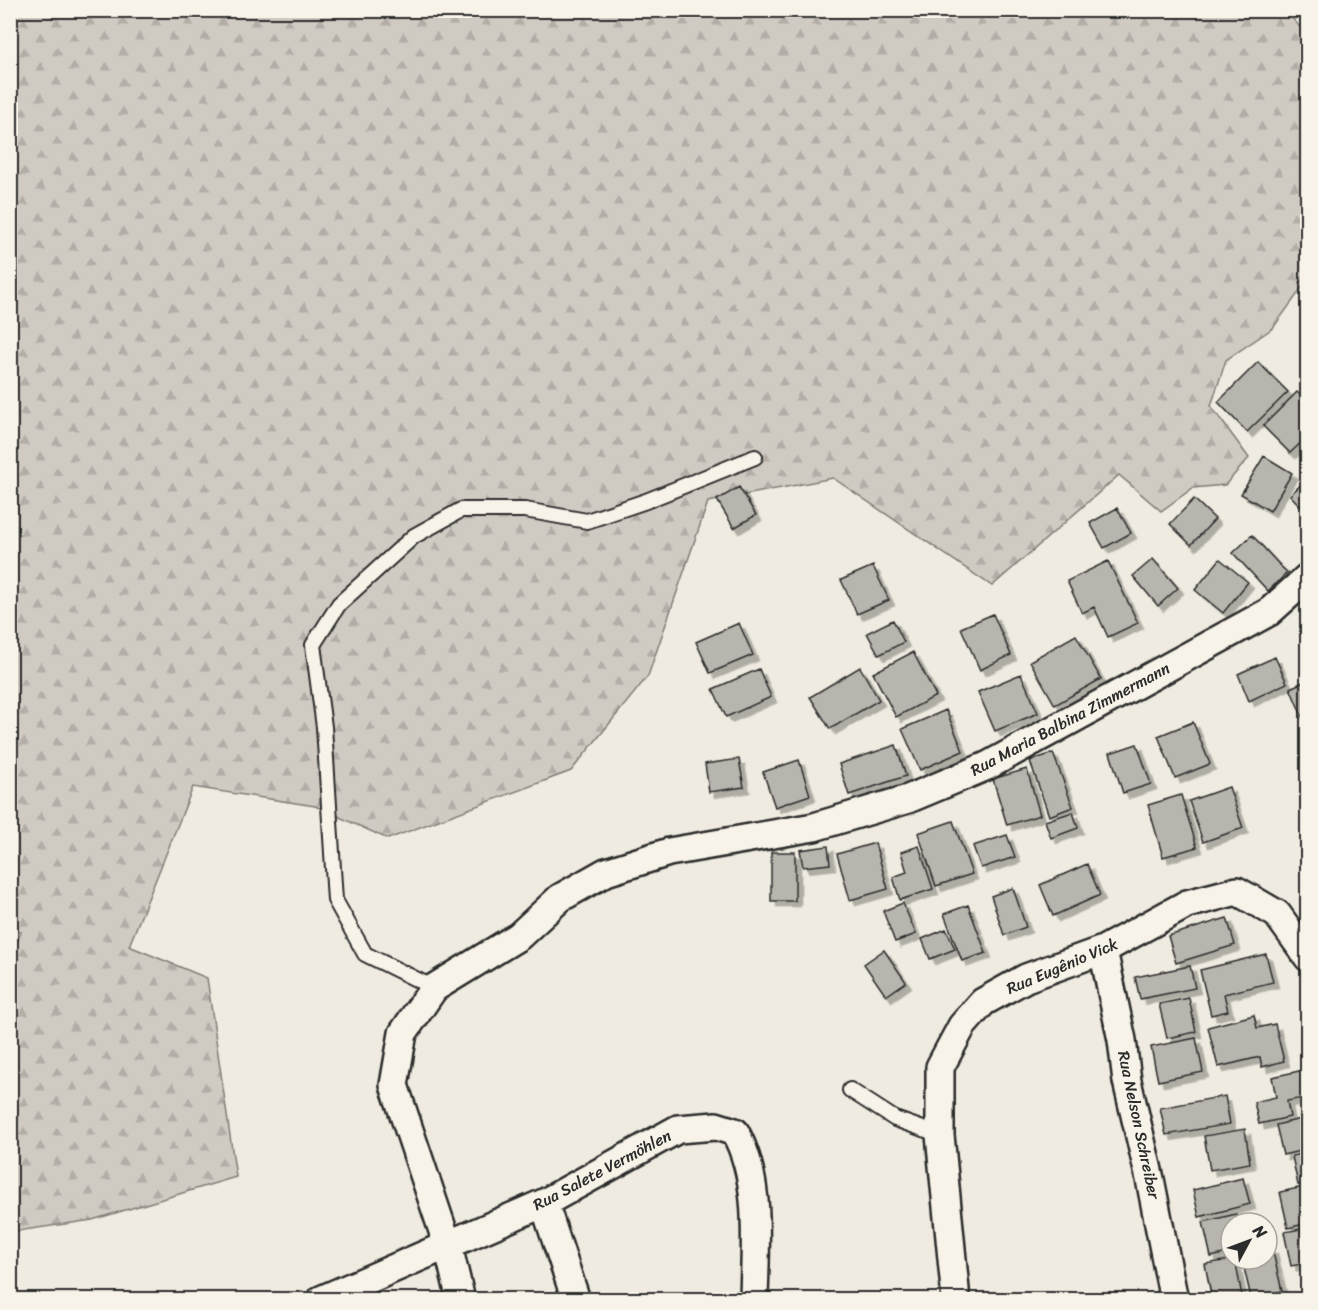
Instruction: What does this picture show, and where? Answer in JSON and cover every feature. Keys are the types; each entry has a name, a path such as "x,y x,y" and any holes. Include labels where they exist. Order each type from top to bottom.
{"street":[{"name":"Rua Maria Balbina Zimmermann","path":"461,1299 448,1246 394,1085 403,1033 434,988 461,969 519,936 560,898 606,872 669,852 814,827 908,799 987,766 1269,612 1308,577"},
{"name":"Rua Eugênio Vick","path":"956,1299 940,1135 940,1067 962,1026 983,1002 1026,978 1103,950 1187,904 1237,891 1277,914 1308,957"},
{"name":"Rua Nelson Schreiber","path":"1103,950 1122,1040 1126,1081 1150,1179 1174,1299"},
{"name":"Rua Salete Vermöhlen","path":"321,1299 544,1203 678,1129 716,1126 735,1132 744,1149 752,1182 755,1230 754,1299"},
{"path":"544,1203 576,1299"}],"lane":[{"path":"434,988 365,954 335,900 324,727 313,645 339,604 414,536 461,510 525,510 587,521 646,501 755,457"},
{"path":"850,1090 895,1119 940,1135"}],"green space":[{"path":"1285,10 1307,35 1307,281 1273,328 1226,360 1211,406 1249,458 1225,485 1193,488 1161,511 1119,475 992,586 833,478 708,502 648,676 571,771 388,839 315,806 193,787 129,946 207,978 236,1177 92,1220 11,1232 10,959 21,932 10,929 11,11"}],"building":[{"path":"1258,362 1288,392 1247,432 1218,402"},
{"path":"1297,392 1308,402 1308,436 1290,453 1263,426"},
{"path":"1264,456 1292,473 1270,511 1241,494"},
{"path":"1308,478 1308,514 1290,495"},
{"path":"739,487 756,515 734,528 717,500"},
{"path":"1194,499 1215,519 1191,545 1170,524"},
{"path":"1117,508 1131,533 1104,548 1090,523"},
{"path":"1252,535 1287,573 1268,591 1233,553"},
{"path":"1153,559 1178,588 1158,606 1133,576"},
{"path":"1220,559 1248,582 1223,613 1195,590"},
{"path":"1108,561 1138,623 1108,637 1094,607 1082,613 1067,581"},
{"path":"873,566 889,600 857,614 841,580"},
{"path":"993,614 1011,655 980,670 961,628"},
{"path":"893,620 904,642 879,655 867,633"},
{"path":"739,623 753,655 710,673 696,642"},
{"path":"1076,635 1101,679 1055,705 1030,661"},
{"path":"913,652 936,696 896,717 873,673"},
{"path":"1275,657 1287,683 1249,701 1238,674"},
{"path":"860,667 879,700 830,729 810,697"},
{"path":"759,669 771,697 726,717 713,689"},
{"path":"1021,674 1038,713 995,731 978,692"},
{"path":"1308,680 1308,730 1290,688"},
{"path":"946,710 963,751 920,770 902,729"},
{"path":"1193,722 1210,764 1175,778 1158,736"},
{"path":"1137,744 1151,784 1123,793 1110,753"},
{"path":"896,745 906,776 849,795 839,764"},
{"path":"1053,753 1073,807 1049,816 1030,761"},
{"path":"739,759 744,787 709,792 705,764"},
{"path":"799,760 810,795 775,807 763,772"},
{"path":"1027,769 1040,815 1007,825 993,779"},
{"path":"1229,787 1243,828 1203,842 1189,801"},
{"path":"1181,795 1197,847 1163,857 1148,805"},
{"path":"1073,812 1078,828 1051,838 1045,821"},
{"path":"953,821 972,874 936,886 918,833"},
{"path":"1007,835 1015,857 981,868 973,846"},
{"path":"875,843 888,889 850,900 837,854"},
{"path":"828,846 830,864 803,867 800,850"},
{"path":"919,846 933,889 900,900 893,877 907,872 901,852"},
{"path":"771,852 795,852 795,901 771,901"},
{"path":"1087,864 1100,895 1053,916 1040,885"},
{"path":"1013,888 1026,927 1004,935 991,896"},
{"path":"903,903 916,934 895,942 883,911"},
{"path":"968,905 986,953 962,961 944,914"},
{"path":"1227,918 1235,945 1176,963 1168,936"},
{"path":"946,929 955,949 930,959 922,939"},
{"path":"884,950 906,982 886,996 864,964"},
{"path":"1266,954 1273,982 1224,994 1228,1011 1211,1015 1200,970"},
{"path":"1190,966 1195,988 1140,999 1135,977"},
{"path":"1189,998 1196,1032 1167,1038 1159,1004"},
{"path":"1254,1015 1257,1028 1275,1024 1284,1061 1262,1067 1260,1057 1218,1067 1208,1027"},
{"path":"1196,1038 1203,1072 1158,1081 1151,1047"},
{"path":"1308,1069 1308,1097 1287,1101 1290,1117 1259,1124 1254,1102 1276,1097 1272,1077"},
{"path":"1225,1096 1230,1124 1166,1135 1160,1108"},
{"path":"1305,1118 1308,1128 1308,1149 1283,1155 1276,1125"},
{"path":"1245,1129 1250,1163 1210,1170 1204,1136"},
{"path":"1308,1153 1308,1183 1298,1185 1292,1156"},
{"path":"1243,1178 1250,1204 1199,1217 1193,1190"},
{"path":"1308,1186 1308,1223 1288,1228 1280,1192"},
{"path":"1219,1218 1219,1255 1211,1257 1203,1222"},
{"path":"1301,1229 1308,1263 1291,1266 1284,1232"},
{"path":"1219,1262 1219,1271 1237,1271 1242,1296 1212,1300 1205,1264"},
{"path":"1245,1271 1277,1271 1282,1291 1251,1298"}]}
